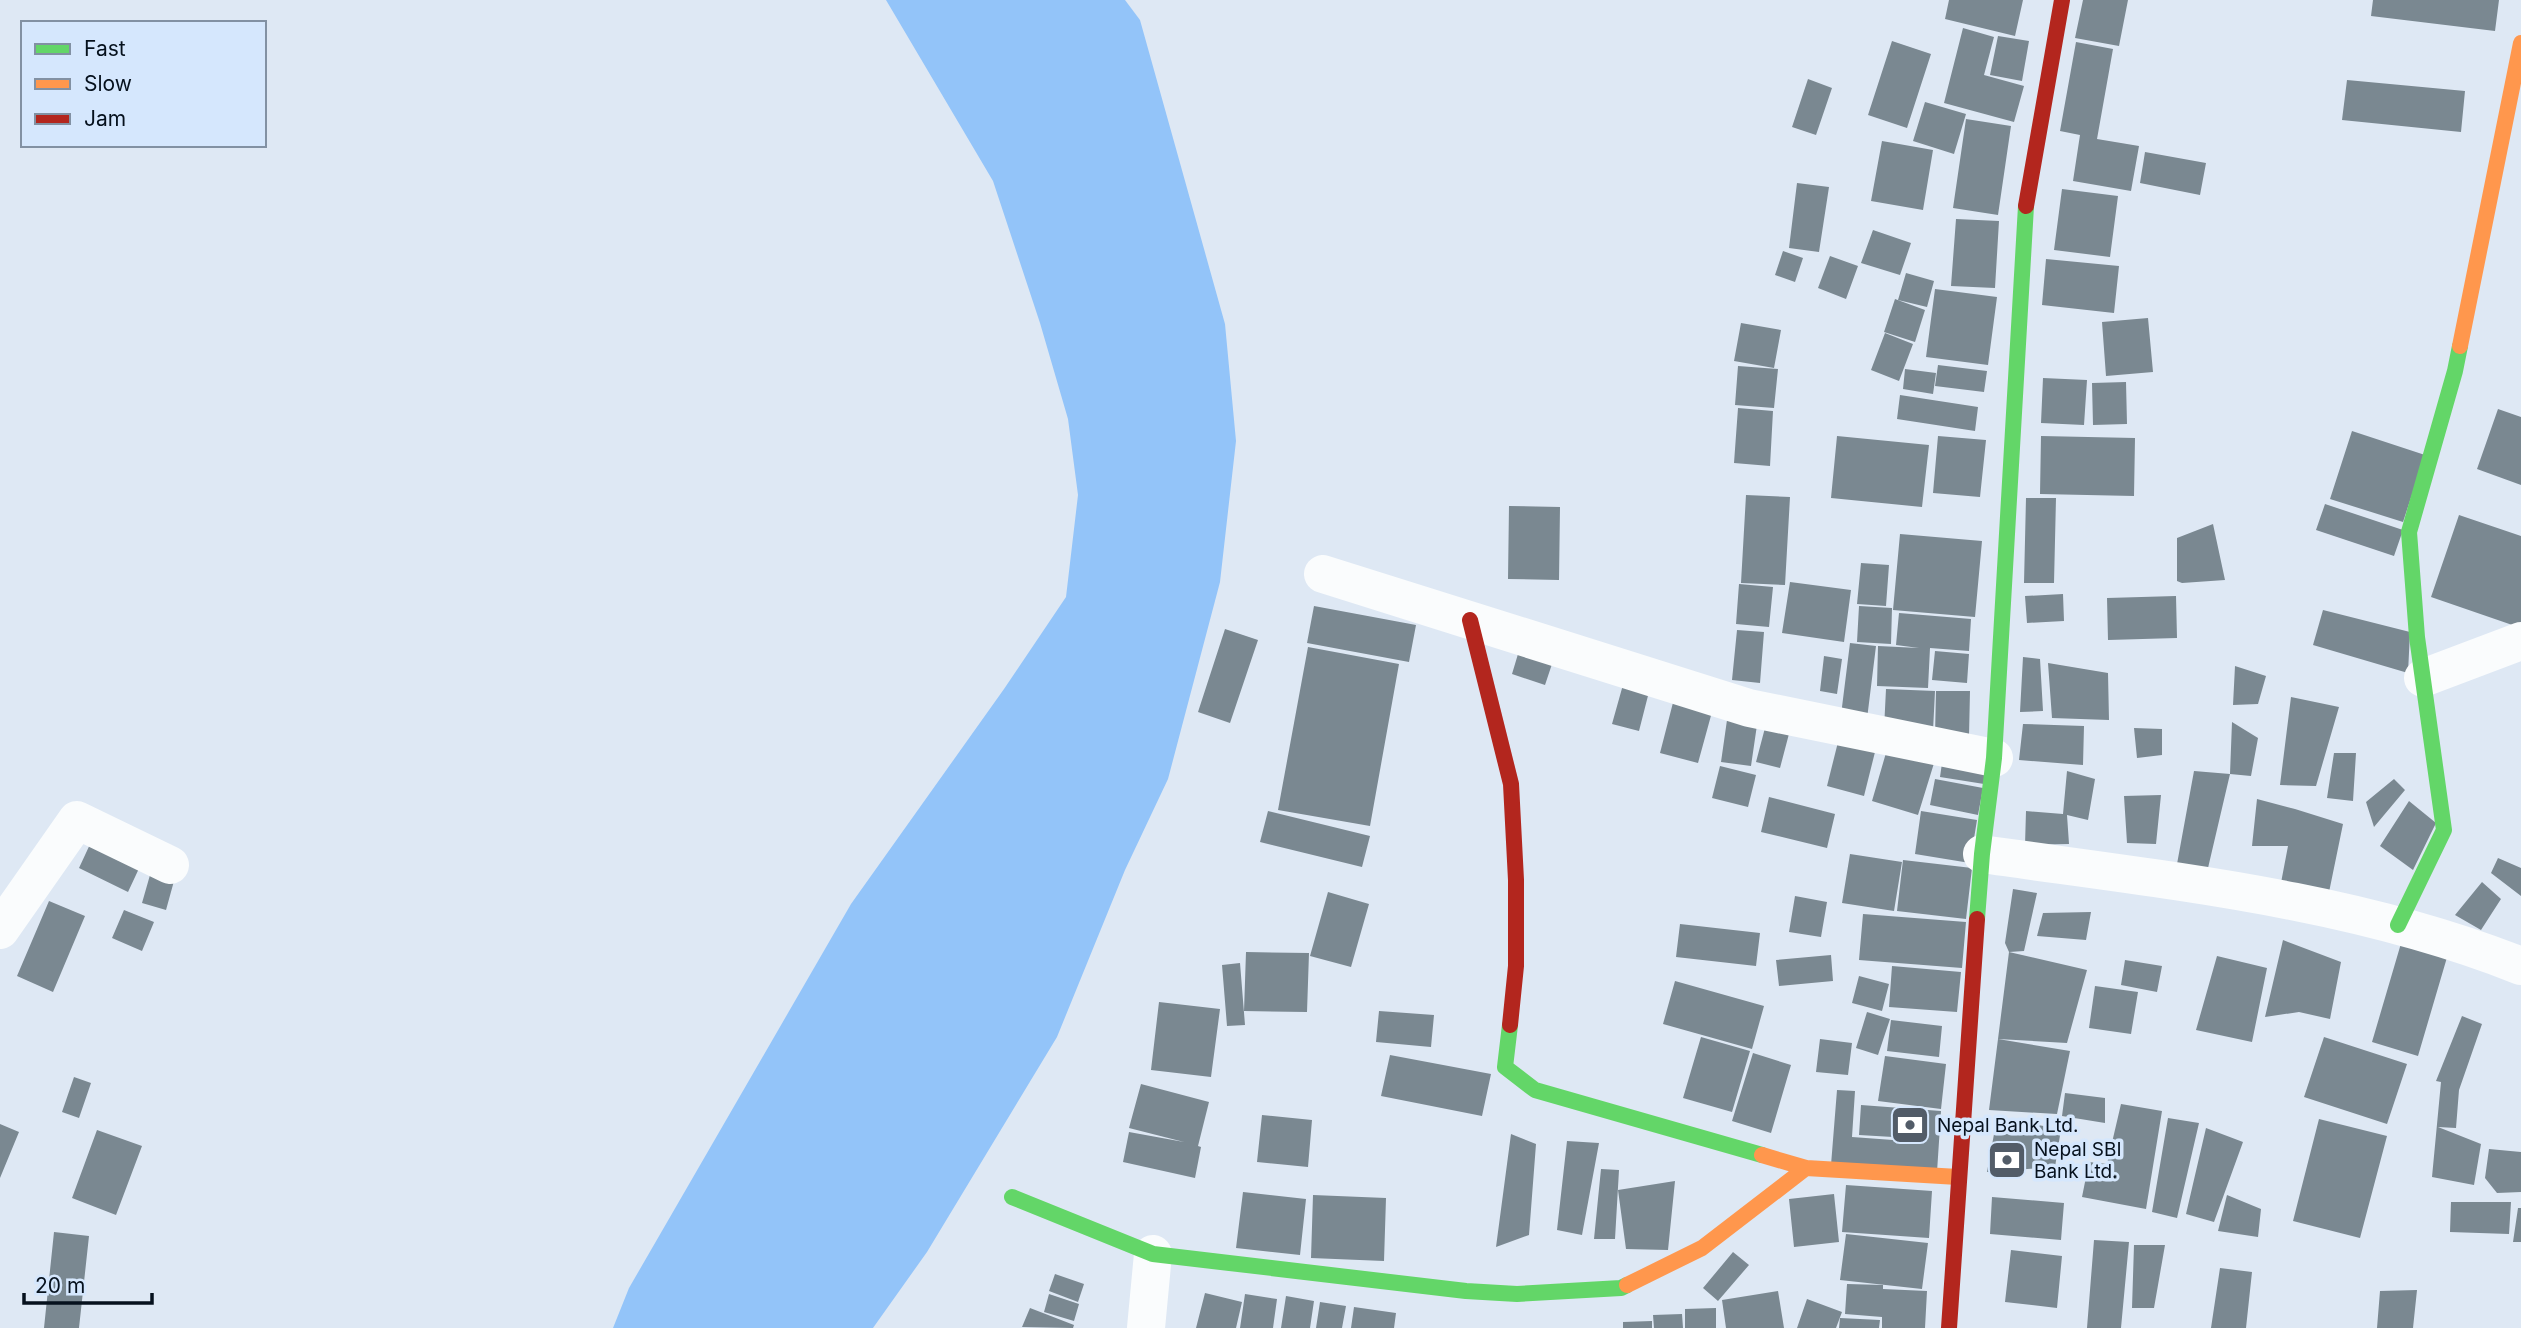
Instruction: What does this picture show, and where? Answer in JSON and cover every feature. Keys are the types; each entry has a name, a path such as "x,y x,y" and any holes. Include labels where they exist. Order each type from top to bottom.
{"street":[{"path":"1949,1328 1982,854 1994,758 2025,212 2062,0"},
{"path":"2398,925 2444,830 2417,637 2409,532 2455,371 2521,43"},
{"path":"1323,574 1749,708 1994,758"},
{"path":"1470,620 1511,784 1516,880 1516,966 1505,1067 1535,1090 1805,1168 1958,1177"},
{"path":"2423,678 2521,641"},
{"path":"0,930 77,820 170,865"},
{"path":"1982,854 2225,888 2398,925 2521,966"},
{"path":"1013,1197 1153,1254 1466,1291 1517,1294 1620,1288 1702,1248 1805,1168"},
{"path":"1146,1328 1153,1254"}],"water":[{"path":"886,0 1125,0 1140,20 1225,324 1236,441 1220,582 1168,779 1125,870 1057,1037 927,1252 873,1328 613,1328 629,1288 851,904 1066,597 1078,495 1068,419 1040,323 993,181"}],"building":[{"path":"1949,0 2023,0 2015,36 1945,19"},
{"path":"2083,0 2128,0 2119,46 2075,38"},
{"path":"2373,0 2499,0 2495,31 2371,16"},
{"path":"1963,28 1994,37 1984,75 2024,86 2014,122 1944,103"},
{"path":"1998,36 2029,41 2022,81 1990,75"},
{"path":"1892,41 1931,54 1907,128 1868,115"},
{"path":"2076,42 2113,49 2097,139 2139,146 2131,191 2073,181 2080,135 2060,131"},
{"path":"1808,79 1832,88 1816,135 1792,127"},
{"path":"2347,80 2465,91 2461,132 2342,120"},
{"path":"1925,102 1966,114 1954,154 1913,141"},
{"path":"1966,119 2011,126 1998,215 1953,208"},
{"path":"1882,141 1933,150 1923,210 1871,201"},
{"path":"2145,152 2206,163 2200,195 2140,183"},
{"path":"1797,183 1829,187 1819,252 1789,248"},
{"path":"2062,189 2118,196 2110,257 2054,250"},
{"path":"1956,219 1999,221 1995,288 1951,286"},
{"path":"1873,230 1911,243 1900,275 1861,263"},
{"path":"1783,251 1803,258 1795,282 1775,275"},
{"path":"1830,256 1858,266 1846,299 1818,288"},
{"path":"2046,259 2119,266 2114,313 2042,305"},
{"path":"1906,273 1934,281 1927,307 1898,300"},
{"path":"1935,289 1997,297 1988,365 1926,357"},
{"path":"1895,299 1925,310 1915,342 1884,332"},
{"path":"2148,318 2153,372 2106,376 2102,322"},
{"path":"1741,323 1781,330 1774,368 1734,361"},
{"path":"1885,333 1913,344 1899,381 1871,370"},
{"path":"1938,365 1987,371 1984,392 1935,386"},
{"path":"1738,366 1778,369 1774,408 1735,405"},
{"path":"1905,369 1936,373 1933,394 1903,389"},
{"path":"2043,378 2087,380 2084,425 2041,423"},
{"path":"2126,382 2127,424 2093,425 2092,383"},
{"path":"1900,395 1978,407 1975,431 1897,419"},
{"path":"1738,408 1773,411 1770,466 1734,463"},
{"path":"2498,409 2521,417 2521,485 2477,469"},
{"path":"2352,431 2425,455 2403,522 2330,499"},
{"path":"1837,436 1929,445 1922,507 1831,498"},
{"path":"1938,436 1986,440 1980,497 1933,493"},
{"path":"2041,436 2135,438 2134,496 2040,494"},
{"path":"1746,495 1790,497 1785,585 1741,583"},
{"path":"2026,498 2056,498 2054,583 2024,583"},
{"path":"2325,504 2403,530 2394,556 2316,530"},
{"path":"1509,506 1560,507 1559,580 1508,579"},
{"path":"2459,515 2521,536 2521,628 2431,597"},
{"path":"2213,524 2225,580 2182,583 2177,581 2177,538"},
{"path":"1900,534 1982,541 1975,617 1893,610"},
{"path":"1861,563 1889,565 1886,606 1857,604"},
{"path":"1790,582 1851,590 1844,642 1782,633"},
{"path":"1739,584 1773,587 1769,627 1736,624"},
{"path":"2063,594 2064,621 2027,623 2025,596"},
{"path":"2176,596 2177,638 2108,640 2107,598"},
{"path":"1314,606 1416,625 1409,662 1307,643"},
{"path":"1859,606 1892,608 1891,644 1857,642"},
{"path":"2323,610 2410,632 2408,673 2313,645"},
{"path":"1899,613 1971,619 1969,651 1930,648 1928,688 1877,686 1878,646 1919,648 1896,645"},
{"path":"1225,629 1258,640 1230,723 1198,712"},
{"path":"1737,630 1764,632 1760,683 1732,680"},
{"path":"1850,643 1876,646 1867,719 1841,715"},
{"path":"1521,644 1555,655 1545,685 1512,674"},
{"path":"1308,647 1399,664 1370,826 1278,810"},
{"path":"1935,651 1969,654 1967,683 1932,680"},
{"path":"1824,656 1842,659 1837,694 1820,691"},
{"path":"2023,657 2040,659 2043,711 2020,712"},
{"path":"2048,663 2108,673 2109,720 2052,718"},
{"path":"2235,666 2266,676 2258,704 2233,705"},
{"path":"1626,674 1652,680 1639,731 1612,724"},
{"path":"1886,689 1935,691 1933,731 1884,729"},
{"path":"1676,691 1715,701 1698,763 1660,753"},
{"path":"1936,691 1970,691 1969,736 1935,736"},
{"path":"2291,697 2339,707 2316,786 2280,785"},
{"path":"1727,720 1757,725 1751,766 1721,762"},
{"path":"2232,722 2258,738 2251,776 2230,774"},
{"path":"1766,724 1790,730 1780,768 1756,762"},
{"path":"2023,724 2084,726 2083,765 2019,760"},
{"path":"2134,728 2162,729 2162,755 2137,758"},
{"path":"1840,734 1877,744 1864,796 1827,786"},
{"path":"1888,746 1935,760 1918,815 1872,801"},
{"path":"2334,753 2356,753 2353,801 2327,798"},
{"path":"1943,756 1987,763 1984,784 1940,777"},
{"path":"1720,766 1756,775 1748,807 1712,798"},
{"path":"2067,771 2095,779 2088,820 2067,815 2069,844 2025,845 2026,811 2063,814"},
{"path":"2194,771 2230,774 2208,868 2177,864"},
{"path":"1935,779 1983,788 1978,815 1930,805"},
{"path":"2394,779 2405,790 2374,827 2366,802"},
{"path":"2161,795 2156,844 2127,843 2124,796"},
{"path":"1769,797 1835,814 1827,848 1761,832"},
{"path":"2257,799 2343,824 2327,902 2280,888 2288,846 2252,846"},
{"path":"2409,801 2436,823 2413,870 2380,846"},
{"path":"1268,811 1370,836 1362,867 1260,842"},
{"path":"1921,811 1977,820 1970,863 1915,854"},
{"path":"92,840 142,862 128,892 79,868"},
{"path":"1850,854 1902,862 1894,911 1842,903"},
{"path":"2498,858 2521,868 2521,896 2491,873"},
{"path":"1903,860 1972,868 1966,919 1897,911"},
{"path":"150,875 174,881 166,910 142,903"},
{"path":"2482,882 2501,899 2481,930 2455,915"},
{"path":"2013,889 2037,893 2024,951 2009,952 2005,943"},
{"path":"1328,892 1369,904 1351,967 1310,956"},
{"path":"1795,896 1827,902 1821,937 1789,932"},
{"path":"49,901 85,916 53,992 17,976"},
{"path":"124,910 154,922 142,951 112,938"},
{"path":"2091,912 2086,940 2037,936 2043,913"},
{"path":"1863,914 1966,922 1962,968 1859,960"},
{"path":"1680,924 1760,933 1756,966 1676,957"},
{"path":"2283,940 2341,962 2330,1019 2299,1012 2265,1017"},
{"path":"2402,940 2448,954 2418,1056 2372,1042"},
{"path":"1246,952 1309,953 1307,1012 1244,1011"},
{"path":"2009,952 2087,970 2067,1043 1998,1039"},
{"path":"1831,955 1833,981 1779,986 1776,960"},
{"path":"2217,956 2267,968 2252,1042 2196,1030"},
{"path":"2125,960 2162,966 2157,992 2121,985"},
{"path":"1240,963 1245,1025 1227,1026 1222,965"},
{"path":"1892,966 1961,972 1957,1012 1889,1007"},
{"path":"1859,976 1889,984 1882,1011 1852,1003"},
{"path":"1675,981 1764,1006 1752,1049 1663,1024"},
{"path":"2095,986 2138,992 2131,1034 2089,1028"},
{"path":"1159,1002 1220,1009 1211,1077 1151,1070"},
{"path":"1379,1011 1434,1015 1431,1047 1376,1042"},
{"path":"1867,1012 1890,1019 1878,1055 1856,1048"},
{"path":"2462,1016 2482,1024 2459,1090 2456,1128 2438,1127 2481,1144 2474,1185 2432,1177 2441,1082 2436,1081"},
{"path":"1891,1020 1942,1026 1939,1057 1887,1051"},
{"path":"1701,1037 1750,1051 1732,1112 1683,1098"},
{"path":"2324,1037 2407,1064 2387,1124 2304,1097"},
{"path":"1820,1039 1852,1043 1848,1075 1816,1072"},
{"path":"1998,1039 2070,1051 2057,1114 1989,1110"},
{"path":"1753,1053 1791,1065 1771,1133 1732,1121"},
{"path":"1390,1055 1491,1074 1482,1116 1381,1096"},
{"path":"1885,1056 1946,1064 1941,1109 1878,1101"},
{"path":"74,1077 91,1083 79,1118 62,1112"},
{"path":"1141,1084 1209,1102 1198,1146 1201,1147 1195,1178 1123,1162 1129,1132 1184,1142 1129,1128"},
{"path":"1837,1090 1855,1091 1852,1137 1893,1140 1893,1137 1859,1135 1861,1105 1941,1111 1937,1172 1831,1165"},
{"path":"2065,1093 2105,1098 2105,1123 2062,1116"},
{"path":"2121,1104 2162,1111 2146,1209 2082,1197 2089,1162 2107,1164"},
{"path":"1262,1115 1312,1120 1308,1167 1257,1162"},
{"path":"1997,1118 2061,1129 2055,1167 1987,1172"},
{"path":"2168,1118 2199,1123 2177,1218 2152,1212"},
{"path":"2319,1119 2387,1136 2360,1238 2293,1221"},
{"path":"0,1124 19,1132 0,1178"},
{"path":"2206,1128 2243,1142 2214,1222 2186,1214"},
{"path":"97,1130 142,1146 116,1215 72,1198"},
{"path":"1511,1134 1536,1144 1529,1235 1496,1247"},
{"path":"1567,1141 1599,1143 1582,1235 1557,1230"},
{"path":"2489,1149 2521,1152 2521,1192 2497,1193 2485,1178"},
{"path":"1601,1169 1619,1170 1615,1239 1594,1239"},
{"path":"1675,1181 1668,1250 1626,1249 1618,1190"},
{"path":"1846,1185 1932,1191 1929,1238 1842,1232"},
{"path":"1243,1192 1306,1199 1300,1255 1236,1248"},
{"path":"1834,1194 1839,1242 1794,1247 1789,1199"},
{"path":"1313,1195 1386,1198 1384,1261 1311,1258"},
{"path":"2227,1195 2261,1209 2258,1237 2218,1231"},
{"path":"1992,1197 2064,1203 2061,1240 1990,1234"},
{"path":"2451,1202 2511,1202 2509,1234 2450,1232"},
{"path":"2518,1208 2521,1208 2521,1242 2513,1242"},
{"path":"54,1232 89,1236 79,1328 44,1328"},
{"path":"1846,1234 1928,1243 1922,1289 1840,1280"},
{"path":"2094,1240 2129,1242 2121,1328 2087,1328"},
{"path":"2134,1245 2165,1245 2154,1308 2132,1308"},
{"path":"2011,1250 2062,1256 2057,1308 2005,1302"},
{"path":"1733,1252 1749,1265 1718,1301 1703,1288"},
{"path":"2220,1268 2252,1272 2246,1328 2211,1328"},
{"path":"1055,1274 1084,1284 1078,1302 1049,1291"},
{"path":"1847,1284 1883,1285 1883,1289 1927,1291 1925,1328 1882,1328 1882,1317 1845,1314"},
{"path":"2417,1290 2413,1328 2377,1328 2380,1291"},
{"path":"1778,1291 1784,1328 1726,1328 1722,1300"},
{"path":"1205,1293 1242,1302 1236,1328 1196,1328"},
{"path":"1049,1294 1079,1304 1074,1321 1044,1312"},
{"path":"1245,1294 1277,1299 1273,1328 1240,1328"},
{"path":"1286,1296 1314,1301 1310,1328 1281,1328"},
{"path":"1807,1299 1842,1312 1836,1328 1797,1328"},
{"path":"1320,1302 1346,1306 1342,1328 1316,1328"},
{"path":"1354,1307 1396,1313 1394,1328 1351,1328"},
{"path":"1030,1308 1074,1325 1073,1328 1022,1327"},
{"path":"1716,1308 1716,1328 1685,1328 1685,1309"},
{"path":"1682,1314 1683,1328 1654,1328 1653,1315"},
{"path":"1840,1318 1880,1320 1879,1328 1839,1328"},
{"path":"1652,1321 1652,1328 1623,1328 1623,1322"}],"traffic: fast":[{"path":"1977,919 1994,758 2026,206"},
{"path":"2398,925 2444,830 2417,637 2409,532 2460,346"},
{"path":"1510,1025 1505,1067 1535,1090 1762,1155"},
{"path":"1012,1197 1153,1254 1466,1291 1517,1294 1621,1288 1627,1285"}],"traffic: slow":[{"path":"2460,346 2521,43"},
{"path":"1762,1155 1806,1168 1958,1177"},
{"path":"1627,1285 1702,1248 1806,1168"}],"traffic: jam":[{"path":"2026,206 2062,0"},
{"path":"1470,620 1511,784 1516,880 1516,966 1510,1025"},
{"path":"1949,1328 1977,919"}],"place":[{"name":"Nepal Bank Ltd.","path":"1910,1125"},
{"name":"Nepal SBI Bank Ltd.","path":"2007,1160"}]}
